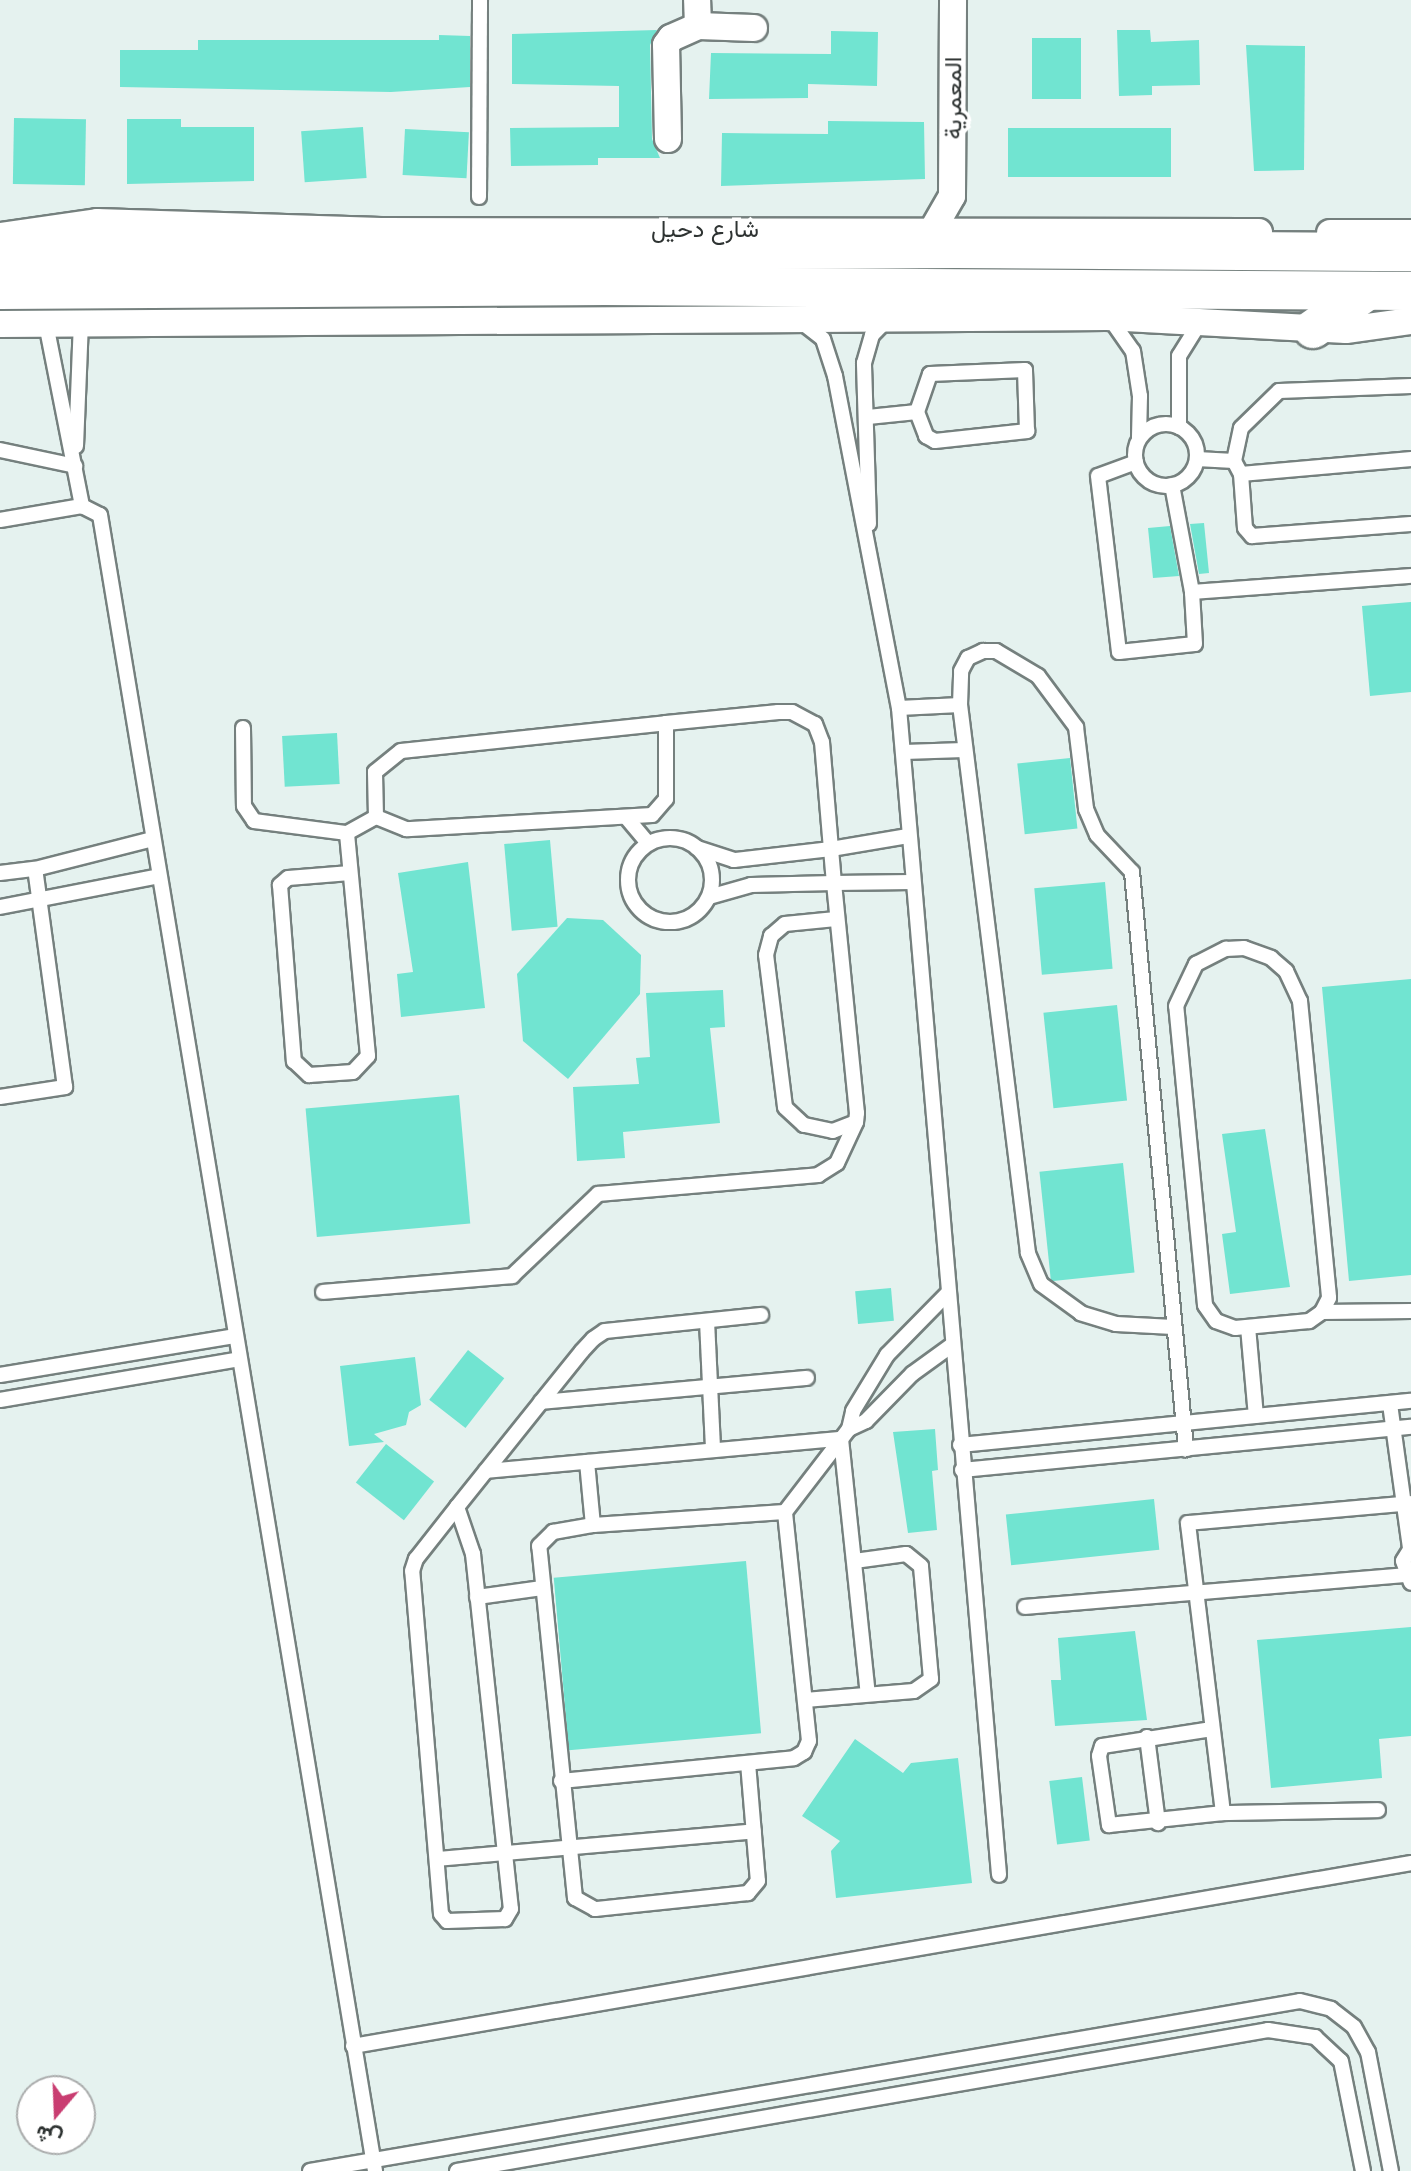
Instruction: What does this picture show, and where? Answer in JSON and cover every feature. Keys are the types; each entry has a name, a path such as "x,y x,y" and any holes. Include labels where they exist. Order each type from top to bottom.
{"main road":[{"path":"40,230 296,254"},
{"path":"1303,233 1357,252"},
{"name":"شارع دحيل","path":"0,254 955,249 1411,252"},
{"path":"0,290 617,286 1411,291"},
{"path":"1313,329 1366,292"}],"street":[{"path":"697,0 698,26"},
{"name":"المعمرية","path":"933,229 952,196 953,0"},
{"path":"668,139 667,43 698,26 754,28"},
{"path":"952,196 973,229"},
{"name":"شارع دحيل","path":"0,236 97,222 381,231 973,229 1411,233"},
{"path":"0,324 886,321 1107,317 1202,320 1313,329 1411,321"}],"lane":[{"path":"479,197 480,0"},
{"path":"1107,317 1121,328 1133,351 1141,410 1136,462 1153,483 1172,485 1188,476 1197,459 1193,440 1179,427 1156,425 1139,440"},
{"path":"1179,427 1179,356 1202,320"},
{"path":"800,321 828,349 899,708 999,1875"},
{"path":"870,564 865,353 872,335 886,321"},
{"path":"75,466 81,323"},
{"path":"46,324 82,506"},
{"path":"54,366 79,364"},
{"path":"1025,370 1027,431 935,441 926,436 917,412 930,374 1025,370"},
{"path":"1411,386 1279,391 1241,428 1238,468 1245,528 1252,536 1411,524"},
{"path":"868,417 917,412"},
{"path":"0,450 75,466"},
{"path":"1197,459 1238,468 1411,459"},
{"path":"1136,462 1098,476 1119,652 1195,644 1192,592 1172,485"},
{"path":"0,520 82,506 100,515 374,2166"},
{"path":"1192,592 1411,576"},
{"path":"1173,1327 1116,1324 1081,1313 1051,1295 1034,1272 960,705 961,671 968,658 983,651 996,651 1038,676 1076,727 1086,809 1097,835 1132,872 1186,1449"},
{"path":"899,708 960,705"},
{"path":"323,1292 512,1276 598,1194 818,1175 837,1163 856,1122 822,742 815,724 792,712 401,751 375,772 376,817"},
{"path":"376,817 406,829 652,815 666,799 666,723"},
{"path":"243,728 244,806 254,821 347,833 376,817"},
{"path":"904,752 964,750"},
{"path":"626,817 648,843"},
{"path":"347,833 368,1056 353,1072 309,1075 294,1061 280,885 288,878 350,873"},
{"path":"908,836 734,860 697,848 682,839 648,843 628,871 628,889 642,911 666,922 684,920 709,897 751,885 912,882"},
{"path":"0,873 35,869 153,839"},
{"path":"697,848 708,862 709,897"},
{"path":"0,1097 65,1087 35,869"},
{"path":"0,907 159,876"},
{"path":"836,919 785,924 771,936 766,955 785,1107 793,1118 819,1130 856,1122"},
{"path":"1322,1312 1329,1291 1300,1001 1286,971 1271,958 1244,948 1226,949 1210,955 1186,975 1178,994 1176,1021 1205,1305 1222,1325 1248,1327 1309,1321 1322,1312 1411,1311"},
{"path":"561,1781 748,1763 804,1752 809,1741 785,1512 845,1434 853,1411 887,1355 947,1294"},
{"path":"457,1507 471,1539 511,1909 505,1919 447,1921 441,1914 412,1571 416,1559 457,1507 582,1351 605,1331 761,1315"},
{"path":"707,1321 713,1450"},
{"path":"1248,1327 1256,1416"},
{"path":"0,1375 236,1336"},
{"path":"486,1471 845,1434 866,1421 912,1374 952,1345"},
{"path":"0,1400 240,1359"},
{"path":"541,1402 807,1378"},
{"path":"960,1445 1411,1401"},
{"path":"1025,1607 1194,1592 1408,1579 1403,1561 1411,1548 1408,1504 1390,1404"},
{"path":"962,1470 1411,1427"},
{"path":"845,1434 868,1694"},
{"path":"587,1462 593,1525"},
{"path":"1223,1813 1188,1523 1408,1504"},
{"path":"748,1763 758,1881 748,1893 595,1909 575,1898 566,1844 542,1588 543,1538 593,1525 785,1512"},
{"path":"805,1700 914,1691 931,1679 921,1566 906,1554 854,1561"},
{"path":"477,1597 542,1588"},
{"path":"1212,1729 1102,1746 1107,1821 1114,1827 1223,1813 1378,1810"},
{"path":"1147,1737 1158,1823"},
{"path":"437,1859 566,1844 754,1831"},
{"path":"353,2046 1411,1863"},
{"path":"310,2171 374,2166 1300,2001 1331,2009 1354,2027 1368,2052 1391,2171"},
{"path":"457,2171 1268,2030 1315,2037 1341,2061 1363,2171"}],"building":[{"path":"657,30 650,45 652,139 660,158 598,158 598,165 511,166 510,128 619,127 619,86 512,84 512,34"},
{"path":"1117,30 1150,30 1151,42 1199,40 1200,85 1152,86 1152,95 1119,96"},
{"path":"831,31 878,32 877,86 808,84 808,98 709,99 711,53 831,54"},
{"path":"439,35 470,36 470,87 391,92 120,87 120,50 198,50 198,40 439,40"},
{"path":"1032,38 1081,38 1081,99 1032,99"},
{"path":"1246,45 1305,46 1304,170 1254,171"},
{"path":"14,118 86,119 85,185 13,184"},
{"path":"127,119 181,119 181,127 254,127 254,181 127,184"},
{"path":"828,121 924,122 925,179 721,186 722,133 828,134"},
{"path":"363,127 367,178 305,182 301,131"},
{"path":"1008,128 1171,128 1171,177 1008,177"},
{"path":"405,129 469,132 467,178 403,175"},
{"path":"1204,523 1209,573 1199,574 1190,524"},
{"path":"1170,526 1179,576 1153,578 1148,528"},
{"path":"1411,602 1411,692 1370,696 1362,606"},
{"path":"337,733 340,784 285,787 282,736"},
{"path":"1070,758 1077,829 1025,834 1017,764"},
{"path":"550,840 558,927 512,931 504,844"},
{"path":"468,862 485,1008 401,1017 397,974 413,972 398,873"},
{"path":"1105,882 1113,969 1042,975 1034,888"},
{"path":"567,918 603,920 641,955 640,994 568,1079 523,1041 517,974"},
{"path":"1411,979 1411,1275 1349,1281 1322,987"},
{"path":"723,990 725,1027 710,1028 720,1123 623,1132 625,1158 577,1161 573,1087 639,1084 636,1058 650,1057 646,993"},
{"path":"1117,1005 1127,1100 1053,1108 1043,1013"},
{"path":"459,1095 470,1224 317,1237 306,1108"},
{"path":"1265,1129 1290,1287 1230,1294 1222,1234 1236,1232 1222,1134"},
{"path":"1123,1163 1134,1272 1051,1281 1039,1172"},
{"path":"891,1288 894,1321 858,1324 855,1291"},
{"path":"468,1350 504,1378 465,1428 429,1400"},
{"path":"415,1357 421,1405 409,1412 406,1425 374,1434 384,1442 349,1446 340,1366"},
{"path":"935,1429 938,1470 932,1471 937,1530 908,1533 893,1432"},
{"path":"386,1444 434,1482 404,1520 356,1483"},
{"path":"1154,1499 1159,1550 1011,1565 1006,1515"},
{"path":"746,1561 761,1733 569,1750 554,1578"},
{"path":"1411,1627 1411,1736 1379,1739 1382,1778 1271,1788 1257,1640"},
{"path":"1135,1631 1147,1720 1055,1726 1051,1680 1061,1680 1058,1638"},
{"path":"855,1739 903,1773 911,1763 958,1758 972,1883 836,1898 831,1851 840,1841 802,1816"},
{"path":"1082,1777 1090,1841 1057,1845 1049,1781"}]}
